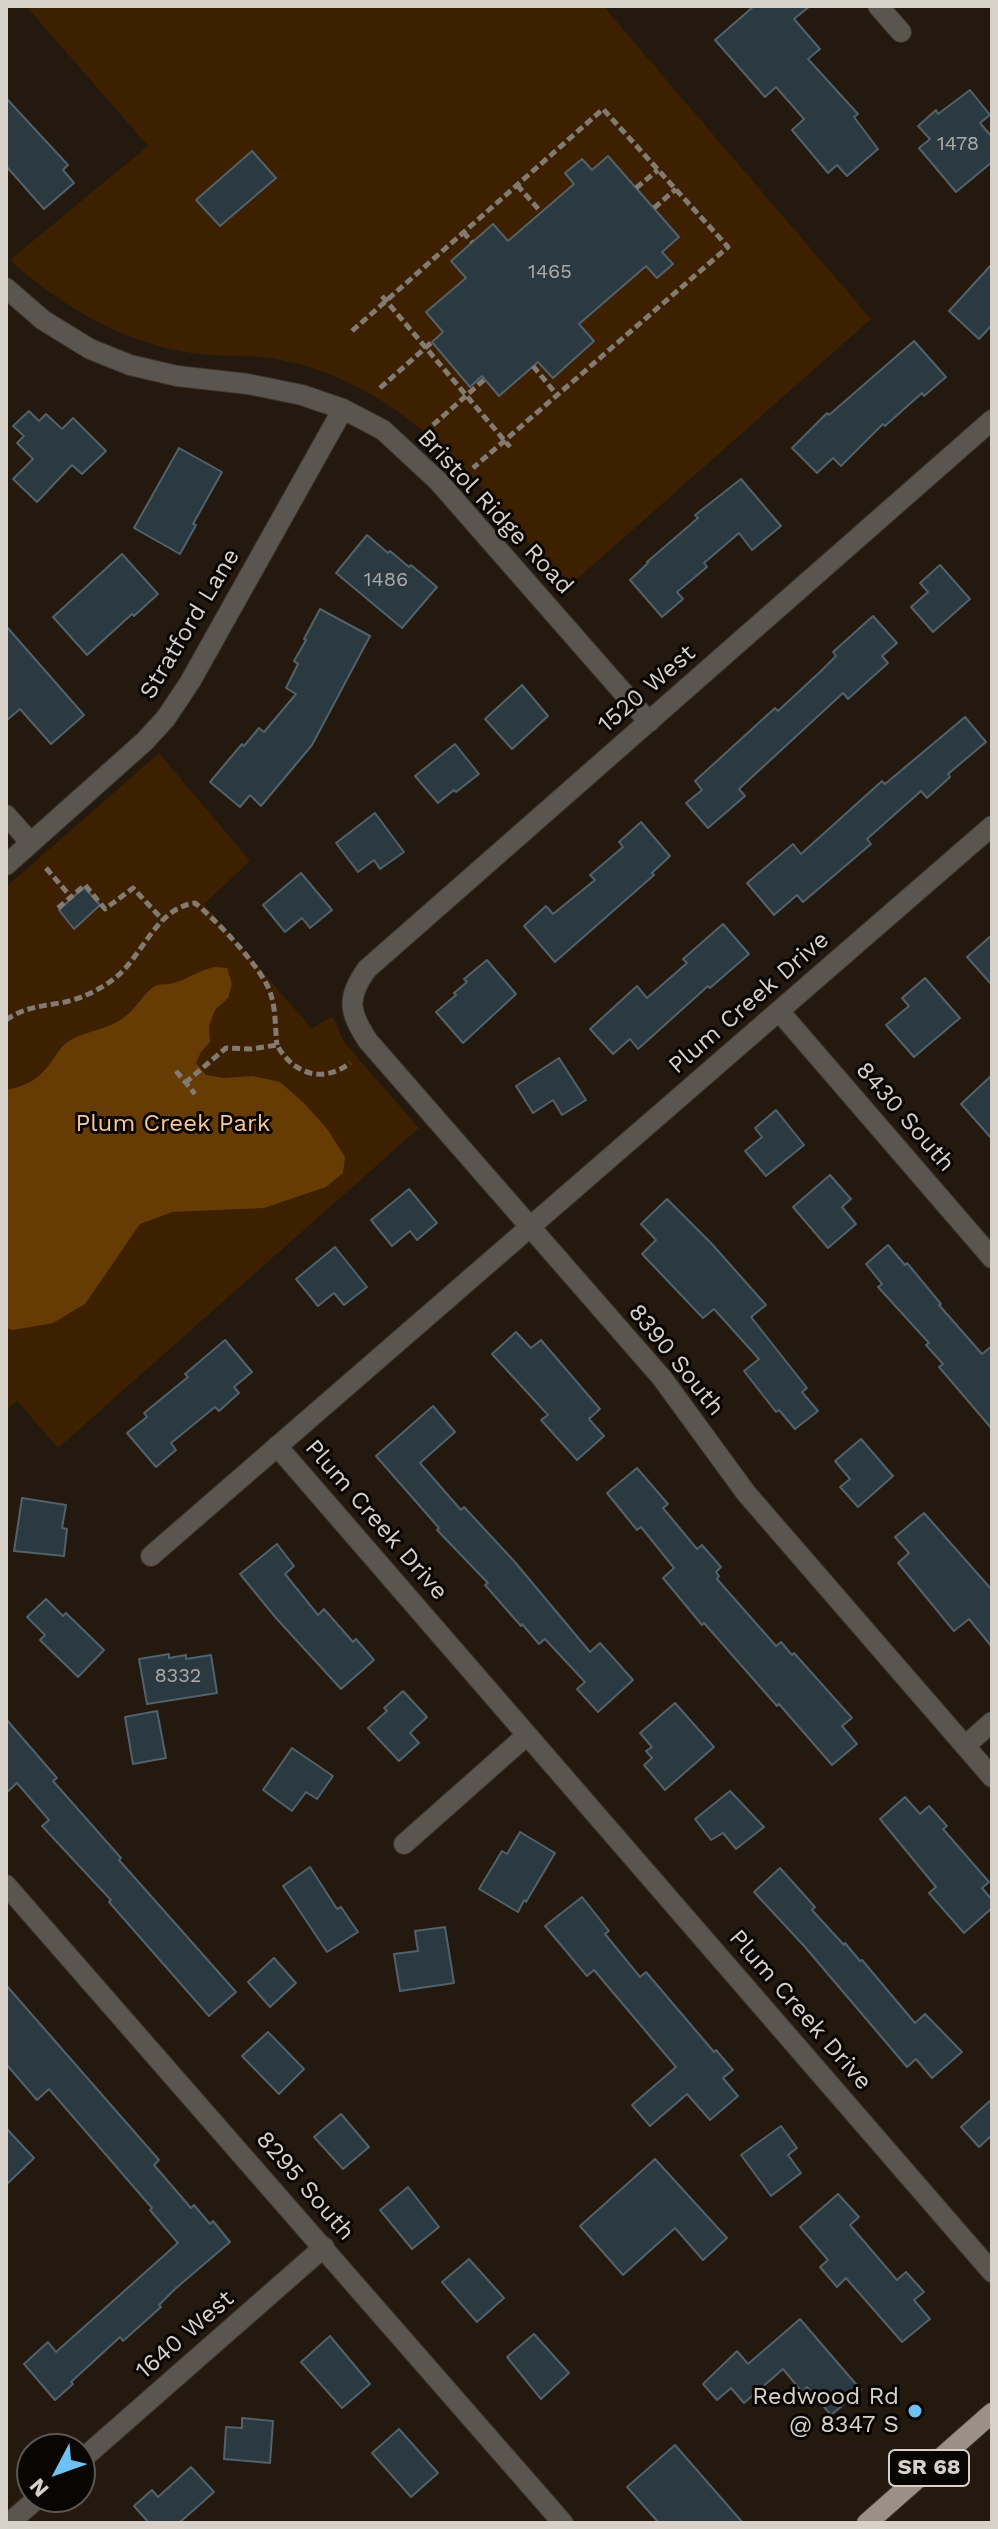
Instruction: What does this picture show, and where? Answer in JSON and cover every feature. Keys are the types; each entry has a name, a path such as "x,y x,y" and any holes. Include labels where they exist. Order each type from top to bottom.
{"main road":[{"name":"SR 68","path":"867,2523 992,2413"}],"street":[{"path":"878,6 901,32"},
{"name":"Bristol Ridge Road","path":"6,288 43,320 90,349 130,365 177,376 248,384 302,395 343,409 383,430 438,481 649,722"},
{"name":"Stratford Lane","path":"6,865 145,741 166,718 190,682 343,409"},
{"name":"1520 West","path":"351,1006 355,986 367,969 992,420"},
{"path":"6,815 31,843"},
{"name":"Plum Creek Drive","path":"992,826 277,1446 992,2272"},
{"name":"8390 South","path":"351,1006 358,1026 368,1041 662,1378 746,1493 992,1777"},
{"name":"8430 South","path":"779,1011 989,1248"},
{"path":"151,1556 277,1446"},
{"path":"965,1746 992,1722"},
{"path":"404,1844 527,1735"},
{"name":"8295 South","path":"6,1885 563,2523"},
{"name":"1640 West","path":"96,2447 324,2247"}],"path":[{"path":"352,331 384,298 603,109 728,247 473,468"},
{"path":"636,188 658,170"},
{"path":"517,185 541,212"},
{"path":"654,208 676,189"},
{"path":"463,232 472,242"},
{"path":"384,298 510,447"},
{"path":"380,388 432,342"},
{"path":"533,366 557,395"},
{"path":"433,425 485,379"},
{"path":"46,868 71,897"},
{"path":"58,908 85,885 105,909 133,888 163,920"},
{"path":"6,1020 28,1009 67,1001 101,988 124,970 163,920 183,904 195,903 210,915 265,980 272,996 277,1045 284,1057 295,1068 308,1074 324,1075 340,1071 350,1063"},
{"path":"185,1083 226,1048 251,1049 277,1045"},
{"path":"176,1071 195,1094"}],"green space":[{"path":"26,6 603,6 871,319 567,588 463,468 405,416 372,395 336,377 292,362 182,352 128,336 78,311 10,260 148,146"},
{"name":"Plum Creek Park","path":"159,753 250,861 204,904 312,1029 333,1017 344,1042 419,1128 58,1448 17,1401 6,1410 6,887"}],"shaded area":[{"path":"215,967 227,968 232,984 228,998 215,1010 209,1026 210,1042 196,1063 206,1075 224,1078 253,1076 280,1082 328,1130 345,1157 343,1173 326,1187 264,1208 172,1212 140,1224 85,1304 53,1323 13,1330 6,1328 6,1090 37,1077 72,1039 123,1019 154,986 175,983"}],"building":[{"path":"754,6 810,6 794,19 820,49 808,59 858,114 854,117 878,149 847,176 837,165 828,173 792,130 804,119 776,87 765,97 715,40"},
{"path":"970,90 990,115 980,123 992,137 992,162 956,192 919,148 930,139 918,126 936,110 938,114"},
{"path":"6,98 68,165 63,170 74,183 44,209 6,166"},
{"path":"252,151 276,178 220,226 196,200"},
{"path":"608,156 679,237 662,252 673,264 657,278 646,266 579,324 594,341 553,378 538,362 499,396 482,376 470,387 432,342 443,332 426,312 466,278 451,261 493,224 508,241 574,184 565,173 582,159 592,170"},
{"path":"992,264 992,325 979,339 949,311"},
{"path":"914,341 946,377 924,396 922,393 885,426 883,424 841,466 833,458 817,473 792,448 827,413 829,415"},
{"path":"29,411 39,421 46,414 62,429 73,418 106,451 82,474 72,465 37,502 13,479 33,459 17,443 24,436 13,426"},
{"path":"179,448 222,472 180,554 134,528"},
{"path":"741,479 781,526 752,550 739,533 704,563 707,567 677,592 683,599 662,617 630,580 698,518 695,515"},
{"path":"367,535 437,587 402,628 336,573"},
{"path":"122,554 158,594 87,655 53,617"},
{"path":"940,565 970,599 933,632 911,607 928,592 920,583"},
{"path":"320,609 370,636 312,745 261,806 250,795 240,807 210,782 259,728 264,732 296,694 286,688 298,664 294,661"},
{"path":"873,616 897,643 882,656 888,663 848,699 843,693 739,789 745,796 708,828 686,803 702,790 695,781 775,708 778,711 836,656 833,652"},
{"path":"6,626 84,715 51,744 20,709 6,721"},
{"path":"522,685 548,716 512,749 485,719"},
{"path":"965,717 986,742 948,774 950,777 927,798 921,791 867,839 871,844 803,902 797,895 774,915 747,883 793,844 801,854 882,781 885,784"},
{"path":"455,744 479,774 438,803 415,776"},
{"path":"375,813 404,852 380,869 374,860 358,872 336,843"},
{"path":"641,822 670,856 652,873 654,875 555,962 524,926 546,906 553,914 595,880 590,875 623,847 619,842"},
{"path":"301,873 332,910 310,928 302,918 285,932 263,905"},
{"path":"84,887 100,905 74,929 59,910"},
{"path":"723,924 749,954 638,1049 630,1039 613,1054 590,1029 637,986 647,998 687,963 683,959"},
{"path":"992,935 992,985 967,957"},
{"path":"487,960 516,994 463,1043 436,1012 456,995 454,993 467,982 464,979"},
{"path":"925,978 960,1018 914,1057 886,1025 909,1006 902,998"},
{"path":"559,1058 586,1100 562,1115 553,1100 533,1113 516,1086"},
{"path":"992,1075 992,1139 961,1104"},
{"path":"776,1110 804,1145 766,1176 745,1151 762,1137 755,1128"},
{"path":"830,1175 851,1199 842,1207 856,1224 828,1248 793,1207"},
{"path":"409,1189 437,1223 417,1240 410,1231 392,1246 371,1220"},
{"path":"667,1199 766,1305 751,1317 807,1388 802,1392 818,1411 795,1429 779,1410 776,1412 744,1371 759,1359 714,1309 703,1318 642,1254 656,1240 641,1224"},
{"path":"888,1245 905,1265 907,1263 982,1354 992,1346 992,1429 939,1367 943,1364 926,1345 929,1343 878,1287 882,1284 866,1264"},
{"path":"335,1247 367,1287 344,1305 334,1293 318,1306 296,1279"},
{"path":"516,1332 531,1348 541,1340 600,1409 589,1419 604,1436 577,1460 541,1420 548,1415 492,1354"},
{"path":"225,1340 252,1372 234,1387 239,1393 219,1411 215,1407 171,1443 176,1450 156,1467 127,1433 147,1417 144,1413 188,1377 185,1374"},
{"path":"433,1406 455,1432 420,1463 461,1510 464,1507 514,1561 590,1652 600,1643 633,1680 598,1712 577,1689 585,1682 545,1639 539,1644 521,1626 485,1585 488,1583 437,1530 439,1528 376,1456"},
{"path":"861,1439 893,1476 858,1507 840,1487 850,1479 835,1461"},
{"path":"637,1468 668,1504 663,1508 697,1549 702,1545 721,1567 716,1572 719,1576 717,1579 776,1646 781,1642 792,1655 794,1653 852,1718 842,1726 857,1744 832,1765 704,1623 702,1625 663,1578 674,1568 641,1527 637,1530 607,1493"},
{"path":"22,1498 66,1505 62,1528 67,1529 64,1556 14,1551"},
{"path":"924,1513 992,1590 992,1647 969,1619 954,1631 898,1563 909,1553 895,1537"},
{"path":"277,1544 294,1566 285,1574 318,1615 324,1609 374,1660 341,1689 240,1574"},
{"path":"46,1599 63,1616 66,1613 104,1650 78,1677 40,1640 45,1635 27,1617"},
{"path":"169,1654 169,1658 186,1655 186,1659 211,1655 217,1693 147,1704 139,1659"},
{"path":"403,1691 427,1717 410,1733 419,1743 399,1761 368,1728"},
{"path":"675,1703 714,1747 665,1790 644,1765 652,1758 646,1751 652,1747 640,1733"},
{"path":"157,1711 166,1758 133,1764 125,1717"},
{"path":"6,1719 57,1778 53,1781 121,1858 119,1860 236,1992 209,2016 109,1902 111,1900 42,1826 49,1820 17,1783 6,1793"},
{"path":"292,1748 333,1776 317,1799 306,1792 292,1811 263,1790"},
{"path":"730,1791 764,1827 736,1849 723,1833 711,1840 695,1819"},
{"path":"905,1797 920,1814 929,1806 947,1826 943,1829 989,1882 982,1888 992,1900 992,1908 964,1933 929,1893 936,1887 880,1819"},
{"path":"520,1832 555,1853 518,1912 479,1889 502,1851 507,1854"},
{"path":"310,1867 337,1909 341,1907 358,1932 327,1952 283,1886"},
{"path":"780,1868 815,1907 812,1910 862,1960 915,2023 925,2014 962,2052 932,2078 916,2059 907,2067 754,1892"},
{"path":"582,1897 609,1931 605,1934 640,1977 646,1972 733,2070 723,2078 738,2096 710,2120 687,2094 650,2126 632,2105 676,2067 594,1970 587,1976 545,1926"},
{"path":"445,1927 454,1983 400,1991 394,1954 418,1951 415,1931"},
{"path":"274,1958 296,1983 270,2007 248,1982"},
{"path":"6,1985 159,2160 154,2165 191,2208 194,2205 210,2224 213,2221 230,2242 175,2289 159,2305 161,2307 123,2341 120,2337 55,2400 24,2364 48,2342 56,2352 178,2243 150,2210 152,2208 49,2089 37,2100 6,2064"},
{"path":"268,2032 304,2069 279,2094 242,2056"},
{"path":"992,2099 992,2135 979,2147 961,2127"},
{"path":"341,2114 369,2147 343,2169 314,2137"},
{"path":"781,2126 797,2148 788,2155 801,2173 771,2196 741,2155"},
{"path":"6,2128 34,2158 6,2185"},
{"path":"655,2159 727,2238 703,2260 675,2228 623,2275 580,2226"},
{"path":"408,2187 439,2227 412,2249 380,2210"},
{"path":"838,2194 859,2217 850,2225 897,2280 906,2272 924,2292 914,2300 930,2319 902,2342 846,2278 837,2287 820,2267 828,2260 800,2227"},
{"path":"469,2259 504,2298 477,2322 442,2282"},
{"path":"800,2319 861,2390 831,2415 807,2387 802,2392 783,2369 744,2403 731,2388 717,2400 703,2384 737,2351 748,2364"},
{"path":"534,2334 569,2373 541,2399 507,2357"},
{"path":"330,2336 370,2384 342,2408 301,2362"},
{"path":"242,2418 273,2421 270,2463 224,2459 226,2427 242,2428"},
{"path":"399,2429 438,2473 411,2497 372,2453"},
{"path":"675,2445 743,2523 659,2523 627,2487"},
{"path":"191,2467 214,2492 179,2523 149,2523 134,2506 152,2490 158,2497"}],"place":[{"name":"Redwood Rd @ 8347 S","path":"915,2411"}]}
